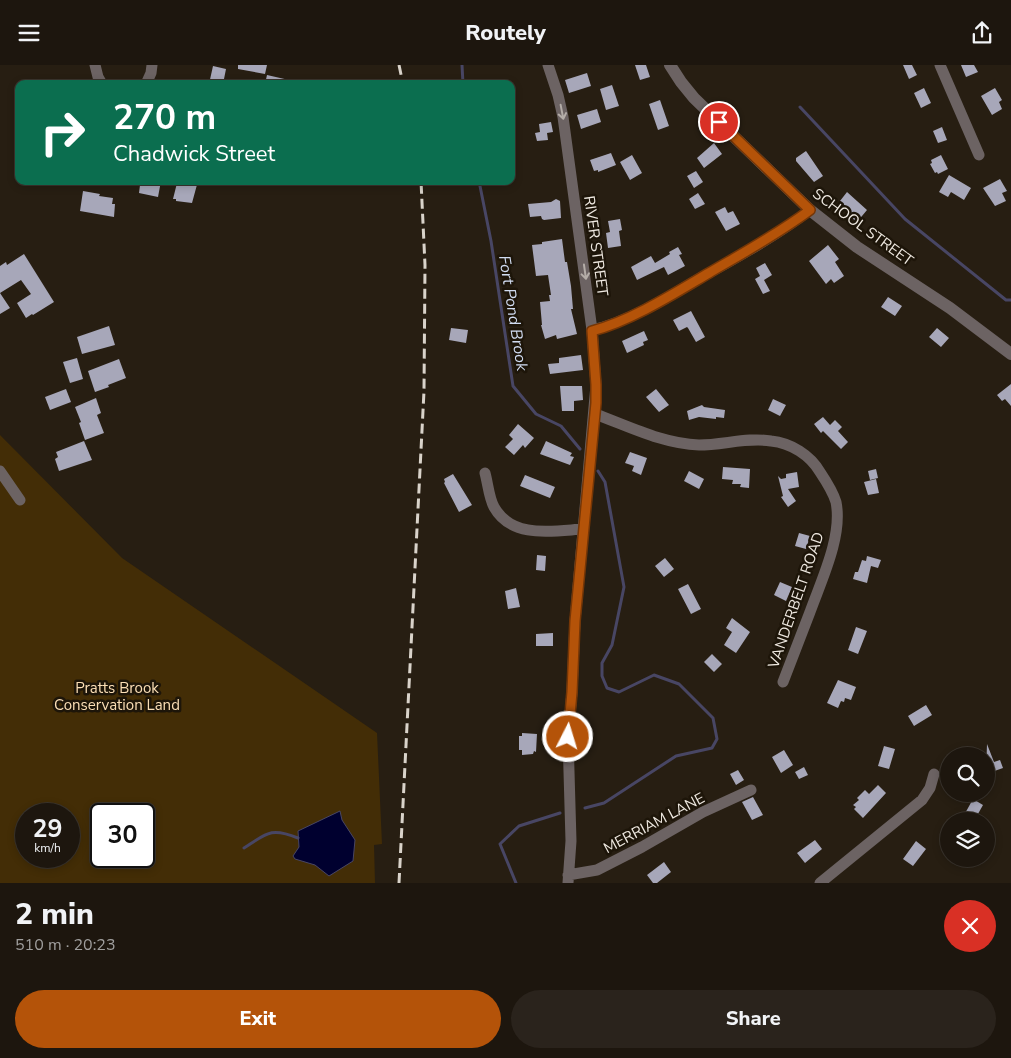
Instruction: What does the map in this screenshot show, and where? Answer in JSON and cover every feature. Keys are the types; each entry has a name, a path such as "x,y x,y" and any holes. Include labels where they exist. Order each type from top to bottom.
{"street":[{"path":"96,65 100,80"},
{"path":"148,80 152,65"},
{"name":"RIVER STREET","path":"548,65 563,117 592,331 596,385 595,414 575,621 568,737 571,841 568,879"},
{"name":"SCHOOL STREET","path":"670,65 694,97 810,210 852,243 950,308 1011,354"},
{"path":"940,65 978,155"},
{"path":"592,331 623,320 680,289 771,237 810,210"},
{"name":"VANDERBELT ROAD","path":"595,414 681,443 706,445 770,440 784,443 798,450 816,464 836,502 835,537 822,578 783,683"},
{"path":"0,471 20,501"},
{"path":"485,473 493,506 502,518 514,527 524,530 552,531 583,529"},
{"path":"820,883 922,800 930,788 934,774"},
{"name":"MERRIAM LANE","path":"568,879 597,870 703,812 751,790"}],"green space":[{"name":"Pratts Brook Conservation Land","path":"0,435 122,558 377,733 382,844 374,845 375,883 0,883"}],"shaded area":[{"path":"340,811 342,820 355,840 353,861 329,876 315,865 295,859 293,856 299,847 298,831"}],"building":[{"path":"238,65 267,65 265,74 238,69"},
{"path":"635,65 646,65 650,77 640,80"},
{"path":"903,65 912,65 917,75 909,79"},
{"path":"961,65 974,65 978,72 966,77"},
{"path":"213,66 226,69 224,80 210,80"},
{"path":"587,73 591,86 569,93 565,80"},
{"path":"267,75 289,80 266,80"},
{"path":"612,85 619,106 606,110 600,89"},
{"path":"924,88 931,103 921,108 914,93"},
{"path":"995,88 1002,100 999,102 1002,109 992,115 981,96"},
{"path":"660,100 669,126 658,130 649,104"},
{"path":"597,109 601,122 581,129 577,115"},
{"path":"551,122 553,132 547,133 548,140 537,141 535,133 540,132 539,124"},
{"path":"942,127 947,140 938,143 933,131"},
{"path":"714,143 722,154 704,168 697,158"},
{"path":"806,151 823,176 814,182 796,161 796,158"},
{"path":"611,153 616,165 598,172 598,170 594,171 590,160"},
{"path":"632,155 642,173 630,180 620,162"},
{"path":"941,155 948,169 938,174 937,172 935,173 930,164 932,163 931,160"},
{"path":"696,171 703,182 694,188 687,176"},
{"path":"949,175 971,188 964,200 951,192 948,197 939,192"},
{"path":"1000,179 1007,191 1002,193 1006,201 995,206 983,188"},
{"path":"140,185 160,185 158,197 139,193"},
{"path":"176,185 197,185 192,203 173,199"},
{"path":"83,191 113,198 112,204 115,204 114,217 80,211"},
{"path":"847,192 867,210 857,222 847,214 850,210 840,201"},
{"path":"698,193 705,204 695,209 689,199"},
{"path":"556,199 560,201 561,218 544,220 541,216 530,217 528,204 551,202"},
{"path":"725,207 728,213 733,211 740,224 726,231 715,212"},
{"path":"620,219 622,230 619,231 621,246 608,248 606,233 610,232 608,221"},
{"path":"562,239 571,286 573,309 571,309 577,334 557,339 556,335 545,339 541,325 540,302 550,301 549,295 551,295 548,275 536,276 532,245"},
{"path":"828,245 839,259 835,262 844,276 834,283 831,279 826,284 809,261"},
{"path":"678,247 682,254 679,255 685,266 668,275 664,267 637,280 631,267 651,256 655,263"},
{"path":"24,254 54,302 26,318 17,303 31,294 21,280 0,293 0,266 6,262 7,265"},
{"path":"765,263 772,275 764,280 770,291 763,294 755,279 760,276 756,268"},
{"path":"0,293 10,308 0,314"},
{"path":"888,297 902,306 895,316 881,307"},
{"path":"691,311 705,337 696,342 687,327 679,331 673,320"},
{"path":"109,326 115,345 82,354 77,337"},
{"path":"451,328 468,330 466,343 449,340"},
{"path":"937,328 949,338 941,347 929,337"},
{"path":"644,331 648,340 643,342 644,345 627,353 622,341"},
{"path":"581,355 583,370 550,374 548,364 559,363 559,358"},
{"path":"77,358 83,379 70,383 63,362"},
{"path":"119,359 126,378 95,392 88,371"},
{"path":"1011,384 1011,406 1005,399 1002,401 997,395"},
{"path":"560,386 582,386 583,400 574,401 574,411 562,411"},
{"path":"66,389 71,402 50,410 45,397"},
{"path":"656,389 669,405 659,412 646,397"},
{"path":"96,398 101,413 97,415 104,433 85,440 75,407"},
{"path":"773,399 786,405 780,416 768,410"},
{"path":"702,405 704,407 725,410 724,418 699,417 689,420 687,411"},
{"path":"823,417 830,425 835,420 842,427 838,431 848,442 841,449 823,431 821,433 814,424"},
{"path":"518,424 534,438 525,448 523,445 514,455 505,447 513,439 509,435"},
{"path":"84,441 92,460 59,471 55,459 58,457 56,452"},
{"path":"546,441 572,453 570,456 574,457 570,465 540,454"},
{"path":"630,452 647,458 641,475 632,471 634,466 625,463"},
{"path":"723,467 750,469 749,488 740,487 741,484 732,484 733,480 722,479"},
{"path":"876,469 878,478 870,480 868,471"},
{"path":"689,471 704,479 699,489 684,481"},
{"path":"797,472 799,487 788,489 796,501 788,507 781,497 783,496 778,476 781,479 786,478 786,474"},
{"path":"453,474 472,505 459,512 444,483 444,479"},
{"path":"525,475 555,487 550,498 520,486"},
{"path":"876,479 879,493 868,495 864,482"},
{"path":"799,533 810,536 806,549 795,546"},
{"path":"537,555 546,556 545,571 536,570"},
{"path":"867,556 881,560 878,568 871,566 867,583 853,579 855,572 858,572 862,560 866,561"},
{"path":"665,558 674,569 664,577 655,566"},
{"path":"780,582 792,587 786,601 774,595"},
{"path":"688,584 701,609 691,614 678,589"},
{"path":"516,588 520,607 508,609 505,591"},
{"path":"732,618 750,632 736,653 724,645 732,632 726,628"},
{"path":"856,627 867,631 858,654 848,650"},
{"path":"553,633 553,646 536,646 536,634"},
{"path":"712,654 722,664 714,672 704,662"},
{"path":"838,680 856,687 851,700 845,698 844,702 841,701 838,708 827,703"},
{"path":"926,705 932,715 914,726 908,716"},
{"path":"522,733 537,734 536,752 534,751 533,754 522,755 522,750 519,750 519,736 522,736"},
{"path":"884,746 895,749 889,769 878,766"},
{"path":"784,750 793,765 781,773 772,757"},
{"path":"1000,760 1003,768 995,771 995,762"},
{"path":"804,767 808,775 799,779 795,772"},
{"path":"738,770 744,780 736,785 730,774"},
{"path":"878,785 886,793 863,818 854,809 856,807 853,805 859,800 857,798 865,790 869,794"},
{"path":"753,797 763,815 752,820 742,802"},
{"path":"971,802 978,802 983,805 979,812 966,812"},
{"path":"815,840 822,849 805,863 797,853"},
{"path":"916,841 926,849 913,866 903,859"},
{"path":"664,862 671,872 657,883 653,883 647,875"}],"waterway":[{"name":"Fort Pond Brook","path":"462,65 463,80"},
{"path":"800,107 905,219 1006,300 1011,300"},
{"name":"Fort Pond Brook","path":"480,185 491,241 513,386 536,414 561,426 580,449"},
{"name":"Fort Pond Brook","path":"585,808 604,803 676,756 712,748 717,739 713,718 679,684 654,675 619,692 607,688 602,676 602,663 612,645 624,587 605,482 598,471"},
{"name":"Fort Pond Brook","path":"516,883 500,844 519,826 560,813"},
{"path":"244,848 264,835 275,832 298,838"}],"railway":[{"path":"399,65 402,80"},
{"path":"399,883 424,391 425,265 421,185"}],"route":[{"path":"568,737 575,621 596,403 592,331 623,320 686,286 771,237 810,210 788,191 719,122"}]}
